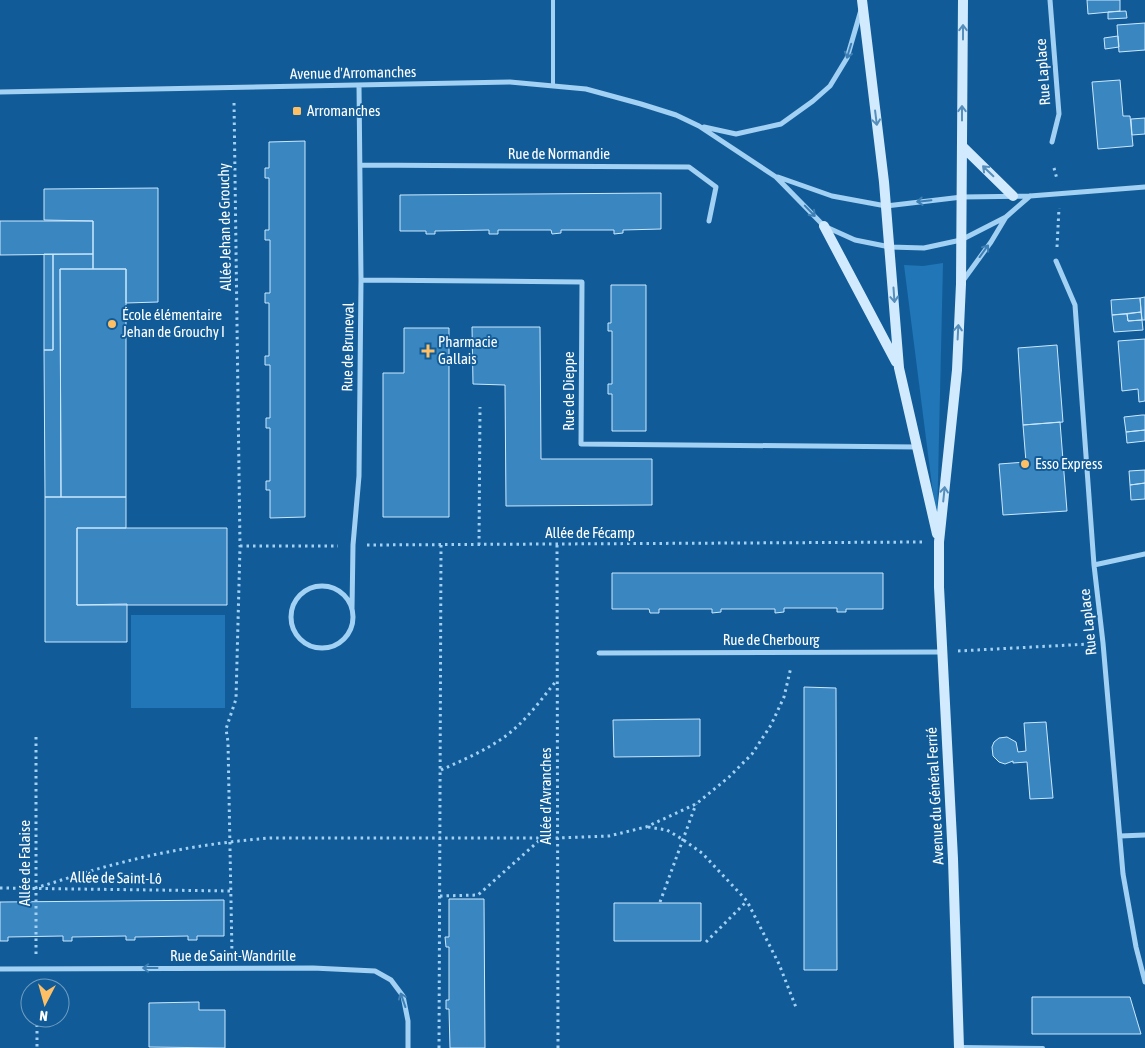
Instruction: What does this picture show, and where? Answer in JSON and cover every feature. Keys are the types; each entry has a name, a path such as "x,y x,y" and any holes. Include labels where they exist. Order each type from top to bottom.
{"street":[{"path":"939,542 957,370 961,284 963,0"},
{"name":"Rue Laplace","path":"1050,0 1059,114 1052,142"},
{"name":"Avenue d'Arromanches","path":"699,126 736,134 781,124 813,101 830,86 847,58 862,2"},
{"path":"862,2 886,206 899,368 939,542"},
{"name":"Avenue d'Arromanches","path":"0,92 510,82 586,89 676,115 699,126 776,177 824,226 855,240 890,246 924,248 961,240 1006,217"},
{"name":"Rue de Bruneval","path":"352,609 353,546 359,476 361,280 359,85"},
{"path":"962,146 1013,196"},
{"name":"Rue de Normandie","path":"360,165 689,168 716,187 709,221"},
{"name":"Avenue d'Arromanches","path":"776,177 832,196 886,206 962,197 1030,196 1145,187"},
{"path":"961,284 1006,217 1030,196"},
{"path":"824,226 899,368"},
{"name":"Rue Laplace","path":"1056,261 1075,305 1094,565 1103,643 1123,874 1134,938 1145,982"},
{"name":"Rue de Dieppe","path":"361,280 582,282 581,444 917,447"},
{"name":"Avenue du Général Ferrié","path":"939,542 959,1048"},
{"path":"1094,565 1145,554"},
{"path":"322,586 341,592 348,600 352,609 353,619 350,630 345,638 326,648 306,643 298,637 293,628 291,619 292,608 296,599 303,592 312,588 322,586"},
{"name":"Rue de Cherbourg","path":"599,653 942,652"},
{"path":"1120,836 1145,835"},
{"name":"Rue de Saint-Wandrille","path":"0,969 313,968 375,971 391,980 403,996 408,1021 408,1048"}],"lane":[{"path":"553,0 553,85"},
{"path":"959,1048 1043,1048"}],"path":[{"name":"Allée Jehan de Grouchy","path":"232,968 228,742 226,729 236,699 240,546 234,88"},
{"path":"1054,168 1060,193 1056,261"},
{"path":"479,545 480,407"},
{"name":"Allée de Fécamp","path":"240,546 939,542"},
{"name":"Allée d'Avranches","path":"557,544 558,1048"},
{"path":"440,1048 441,545"},
{"path":"942,652 1103,643"},
{"path":"35,888 118,863 175,850 229,842 270,838 558,838 609,836 646,827 696,804 729,777 752,754 771,725 784,697 794,652"},
{"path":"441,770 476,754 502,739 525,718 557,679"},
{"name":"Allée de Falaise","path":"36,737 36,969"},
{"path":"660,902 696,804"},
{"path":"646,827 667,830 702,853 747,901 780,964 797,1010"},
{"path":"440,896 478,895 542,838"},
{"name":"Allée de Saint-Lô","path":"0,888 231,891"},
{"path":"706,942 747,901"},
{"path":"36,1028 37,1048"}],"shaded area":[{"path":"943,263 937,525 904,265 923,266"},
{"path":"131,615 225,615 225,708 131,708"}],"building":[{"path":"1087,0 1120,0 1120,11 1088,14"},
{"path":"1126,11 1127,18 1108,19 1108,12"},
{"path":"1145,23 1145,50 1119,52 1117,25"},
{"path":"1118,36 1119,47 1105,49 1104,38"},
{"path":"1120,80 1123,116 1130,116 1133,146 1098,149 1092,82"},
{"path":"1145,118 1145,134 1132,135 1131,119"},
{"path":"305,141 305,517 270,518 270,490 266,490 266,481 270,481 270,428 266,428 266,418 270,418 270,365 265,365 265,356 269,356 269,303 265,303 265,293 270,293 270,240 265,240 265,230 269,230 269,178 265,178 265,168 269,168 269,142"},
{"path":"158,188 158,302 126,303 126,269 93,269 93,221 44,220 44,189"},
{"path":"661,193 661,229 623,230 623,233 614,234 614,230 561,230 561,233 552,234 551,230 498,230 498,234 489,234 489,230 435,231 435,234 426,234 426,231 400,231 400,195"},
{"path":"0,221 93,221 93,254 0,255"},
{"path":"44,254 53,254 53,350 44,350"},
{"path":"53,254 93,254 93,269 60,269 61,497 45,497 44,350 53,350"},
{"path":"60,269 126,269 126,497 61,497"},
{"path":"611,285 646,285 646,431 612,431 612,394 608,394 608,384 612,384 612,331 608,331 608,323 611,323"},
{"path":"1145,297 1145,320 1142,320 1140,298"},
{"path":"1140,298 1141,312 1112,315 1111,300"},
{"path":"1141,312 1142,320 1128,321 1127,314"},
{"path":"1127,314 1128,321 1142,320 1143,330 1114,332 1112,315"},
{"path":"472,327 540,327 541,459 652,459 652,505 506,506 505,385 473,384"},
{"path":"404,328 449,328 449,517 383,517 383,373 404,373"},
{"path":"1145,339 1145,401 1139,402 1138,389 1122,391 1118,341"},
{"path":"1057,345 1063,422 1023,425 1018,348"},
{"path":"1145,415 1145,430 1126,432 1124,417"},
{"path":"1060,422 1067,511 1003,515 999,464 1026,462 1023,425"},
{"path":"1145,430 1145,441 1127,443 1126,432"},
{"path":"1145,470 1145,483 1130,485 1129,471"},
{"path":"1145,483 1145,499 1131,500 1130,485"},
{"path":"45,497 126,497 126,528 77,528 77,605 127,604 127,642 45,642"},
{"path":"77,528 227,528 227,605 77,605"},
{"path":"612,573 883,573 883,609 846,609 846,612 837,612 837,608 784,608 784,612 775,613 775,609 721,609 721,612 712,613 712,609 659,609 659,613 650,613 649,609 612,609"},
{"path":"804,687 836,688 837,970 804,970"},
{"path":"700,719 700,756 614,757 613,720"},
{"path":"1046,722 1053,798 1030,799 1027,762 1013,763 1013,761 1005,764 999,762 993,756 992,747 999,738 1007,737 1016,742 1018,752 1026,751 1024,723"},
{"path":"449,899 484,899 485,1048 450,1048 449,1009 446,1009 446,1000 449,1000 449,947 446,947 445,937 449,937"},
{"path":"224,900 224,936 197,936 197,940 188,940 188,936 135,937 135,940 126,940 126,936 72,937 72,941 63,941 63,936 8,937 8,941 0,941 0,902"},
{"path":"614,903 701,903 701,941 614,941"},
{"path":"1032,997 1130,997 1141,1034 1032,1034"},
{"path":"199,1002 199,1010 225,1010 225,1048 149,1047 149,1003"}],"place":[{"name":"Arromanches","path":"297,111"},
{"name":"École élémentaire Jehan de Grouchy I","path":"112,324"},
{"name":"Pharmacie Gallais","path":"428,351"},
{"name":"Esso Express","path":"1025,464"}]}
